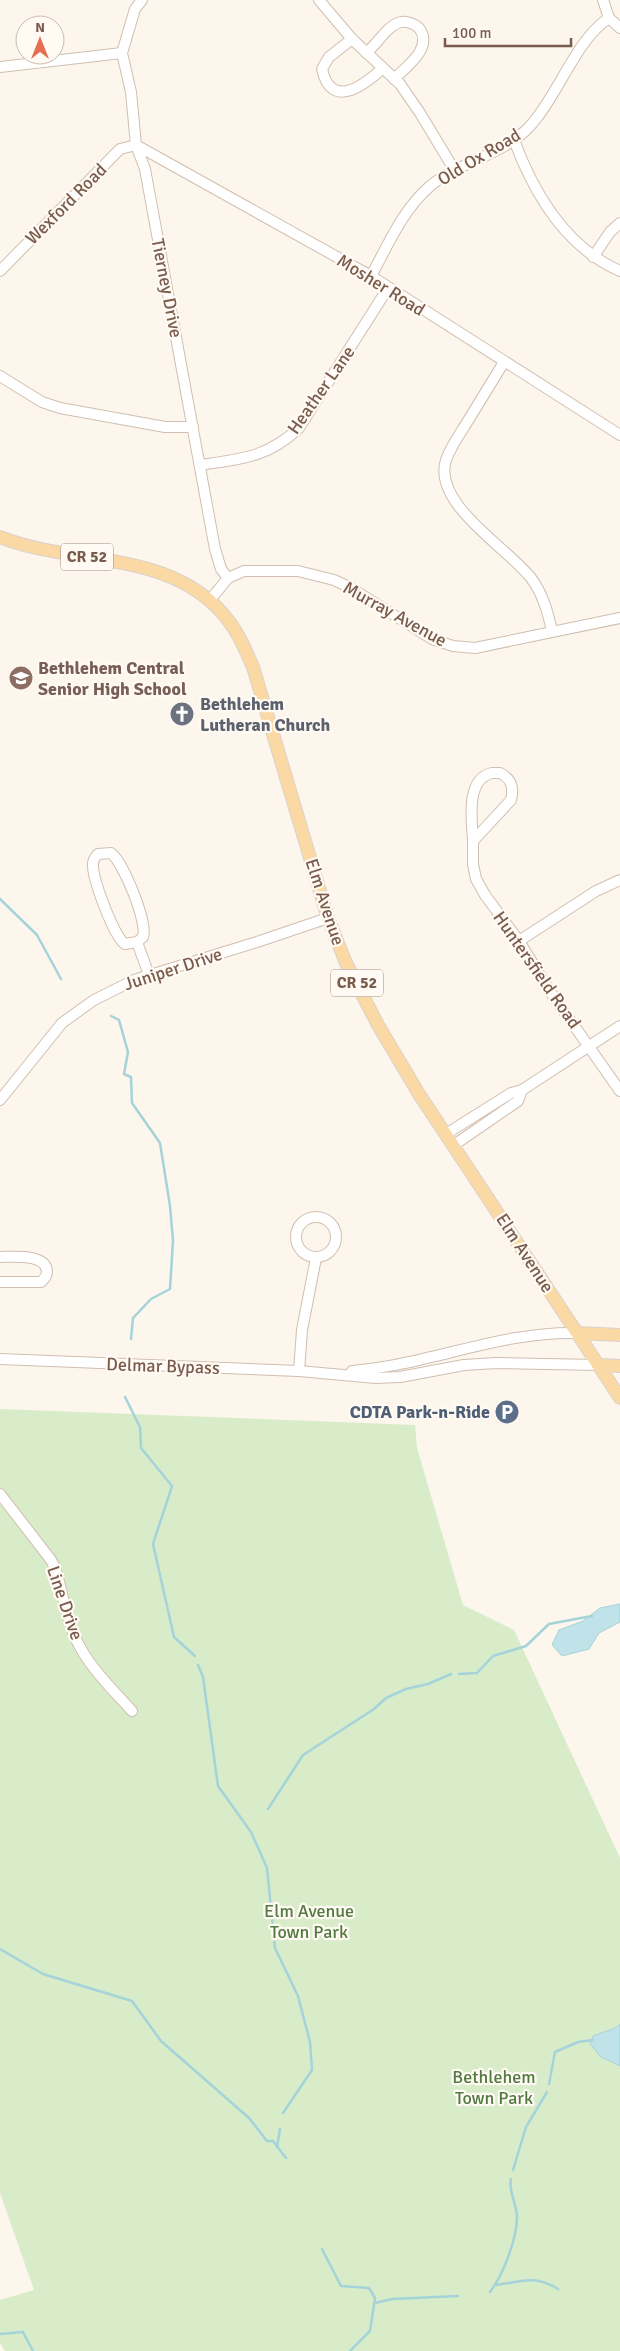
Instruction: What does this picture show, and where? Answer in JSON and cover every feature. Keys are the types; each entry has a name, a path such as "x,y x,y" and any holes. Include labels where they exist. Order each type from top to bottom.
{"main road":[{"name":"Elm Avenue","path":"0,537 41,550 149,567 168,574 210,600 228,620 240,638 253,667 328,918 346,963 378,1025 446,1134 620,1398"},
{"name":"Delmar Bypass","path":"578,1333 620,1335"},
{"name":"Delmar Bypass","path":"598,1365 620,1366"}],"street":[{"name":"Tierney Drive","path":"142,0 135,9 122,53 131,92 136,145 144,169 215,549 221,569 228,578"},
{"path":"319,0 352,39 394,80 420,113 455,171"},
{"path":"603,0 609,18 620,28"},
{"name":"Old Ox Road","path":"371,276 400,222 414,203 430,186 514,140 530,126 543,109 593,30 609,18"},
{"path":"366,53 387,31 400,22 410,22 419,28 423,37 423,47 417,58 394,80"},
{"path":"352,39 329,57 322,69 325,81 333,90 351,92 365,84 382,69"},
{"path":"0,67 122,53"},
{"path":"514,140 533,185 555,218 575,242 593,256 620,271"},
{"name":"Wexford Road","path":"0,272 120,149 136,145"},
{"name":"Mosher Road","path":"136,145 371,276 620,435"},
{"path":"593,256 610,232 620,223"},
{"name":"Heather Lane","path":"200,465 256,455 284,442 299,428 388,288"},
{"path":"504,362 455,442 446,460 444,477 449,493 461,509 532,579 542,596 552,631"},
{"path":"0,376 42,402 60,408 165,427 193,427"},
{"name":"Murray Avenue","path":"228,578 244,571 262,569 298,571 334,580 351,588 418,631 453,646 488,646 620,618"},
{"path":"210,600 228,578"},
{"name":"Huntersfield Road","path":"473,841 511,800 512,786 505,776 500,773 487,775 476,786 472,811 473,864 476,879 484,895 519,941 549,990 620,1091"},
{"path":"111,853 117,857 122,867 144,926 143,937 137,942 126,944 122,942 114,930 94,875 93,863 98,854 111,853"},
{"path":"519,941 596,891 620,880"},
{"name":"Juniper Drive","path":"0,1100 62,1023 94,1000 134,980 328,918"},
{"path":"137,942 149,975"},
{"path":"446,1134 511,1092 522,1090 620,1026"},
{"path":"454,1145 518,1101 522,1090"},
{"path":"485,1109 491,1120"},
{"path":"319,1217 326,1219 335,1229 336,1242 328,1253 316,1258 309,1256 299,1248 295,1235 301,1223 306,1219 319,1217"},
{"path":"0,1257 37,1259 45,1265 47,1270 45,1279 41,1282 0,1282"},
{"path":"299,1371 302,1330 316,1258"},
{"name":"Delmar Bypass","path":"326,1373 366,1370 529,1334 578,1333"},
{"path":"438,1354 439,1370"},
{"name":"Delmar Bypass","path":"0,1359 299,1371 376,1378 400,1377 496,1363 598,1365"},
{"name":"Line Drive","path":"0,1494 51,1560 56,1570 75,1637 82,1650 132,1711"}],"green space":[{"name":"Elm Avenue Town Park","path":"0,1409 415,1425 417,1448 463,1605 514,1630 620,1858 620,2351 5,2351 0,2343 0,2300 34,2290 0,2193"}],"water":[{"path":"620,1604 620,1622 599,1633 589,1649 562,1656 552,1645 559,1630 583,1621 600,1608"},
{"path":"620,2024 620,2066 601,2057 590,2044 593,2036 611,2030"}],"waterway":[{"path":"0,899 37,935 61,979"},
{"path":"111,1016 119,1020 128,1052 124,1074 131,1077 132,1103 160,1143 170,1206 173,1241 170,1289 151,1299 133,1318 131,1339"},
{"path":"125,1397 140,1427 141,1448 172,1486 153,1544 174,1637 195,1656"},
{"path":"459,1674 477,1673 493,1656 526,1646 549,1624 592,1616"},
{"path":"198,1665 203,1677 218,1786 251,1832 267,1868 275,1948 298,1996 310,2042 312,2070 283,2113"},
{"path":"268,1809 303,1755 374,1709 386,1698 406,1689 428,1684 451,1674"},
{"path":"0,1949 43,1974 132,2001 161,2041 249,2118 267,2141 273,2141 286,2158"},
{"path":"549,2084 555,2052 578,2042 593,2040"},
{"path":"513,2170 526,2127 547,2092"},
{"path":"277,2147 280,2129"},
{"path":"490,2292 504,2267 515,2236 517,2217 510,2184 511,2179"},
{"path":"322,2249 341,2286 369,2288 375,2298 370,2331 350,2351"},
{"path":"496,2285 535,2280 550,2284 558,2289"},
{"path":"375,2303 392,2299 458,2296"},
{"path":"0,2334 23,2332 33,2351"}],"place":[{"name":"Bethlehem Central Senior High School","path":"21,678"},
{"name":"Bethlehem Lutheran Church","path":"182,714"},
{"name":"CDTA Park-n-Ride","path":"507,1412"}],"park label":[{"name":"Bethlehem Town Park","path":"494,2087"}]}
